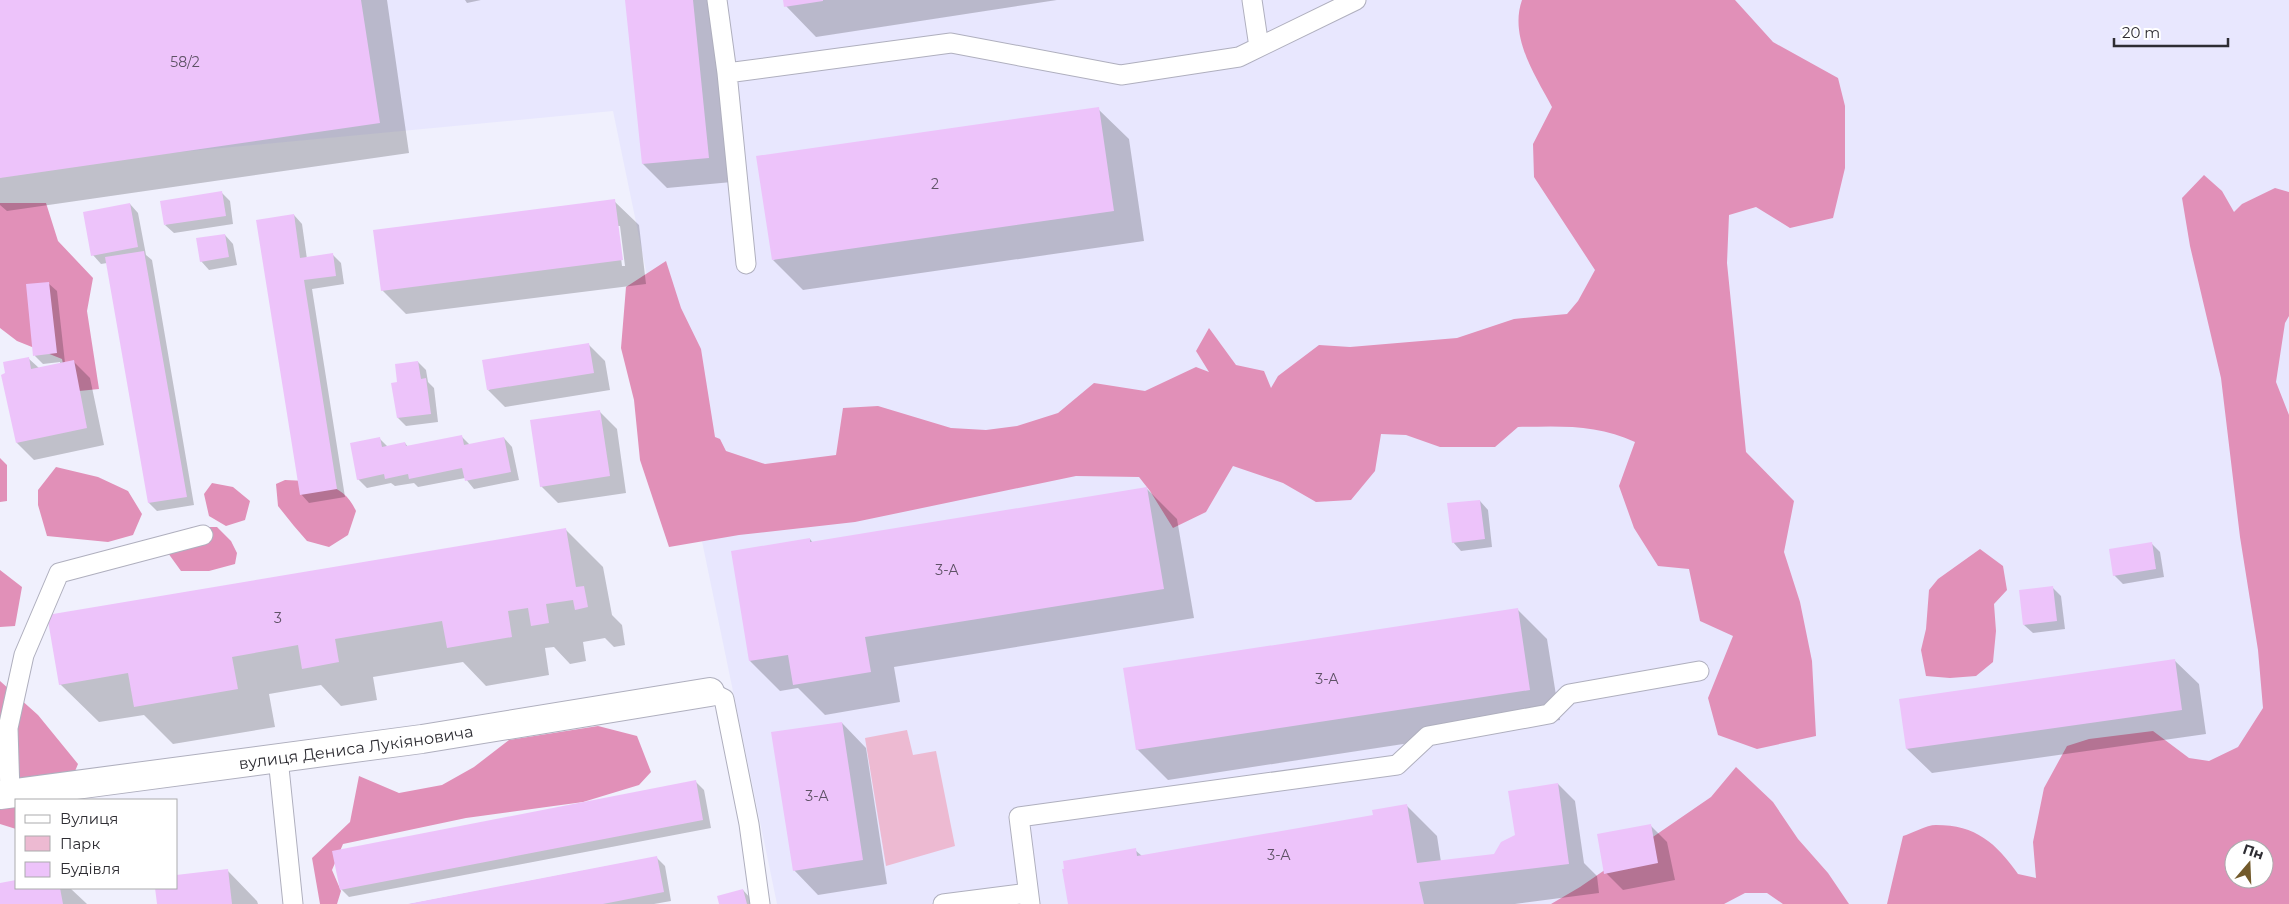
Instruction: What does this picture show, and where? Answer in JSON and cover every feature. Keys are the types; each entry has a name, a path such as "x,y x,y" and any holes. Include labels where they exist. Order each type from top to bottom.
{"street":[{"name":"вулиця Дениса Лукіяновича","path":"5,794 422,739 710,692"}],"lane":[{"path":"717,0 727,73 746,264"},
{"path":"1252,0 1259,47"},
{"path":"727,73 951,43 1121,75 1238,57 1356,0"},
{"path":"5,794 8,728 24,656 58,573 203,534"},
{"path":"943,904 1029,899 1019,817 1397,764 1428,736 1549,714 1569,694 1699,672"},
{"path":"710,692 724,698 749,824 760,904"},
{"path":"278,758 293,904"}],"shaded area":[{"path":"0,0 2289,0 2289,904 777,904 613,111 0,169"},
{"path":"1522,0 1735,0 1773,42 1838,78 1845,106 1845,168 1833,218 1790,228 1756,207 1729,215 1727,263 1746,452 1794,501 1784,552 1800,602 1812,661 1816,736 1757,749 1718,735 1708,698 1733,636 1700,621 1689,569 1658,566 1634,528 1619,486 1635,442 1621,436 1593,429 1578,427 1518,427 1495,447 1440,447 1406,435 1381,434 1375,471 1351,500 1316,502 1283,483 1233,466 1206,512 1173,528 1139,477 1076,476 855,522 739,535 669,547 640,460 634,400 621,348 626,287 666,261 681,308 701,349 715,437 720,439 726,451 765,464 836,455 843,408 878,406 951,428 986,430 1017,426 1058,413 1094,383 1145,391 1196,367 1209,372 1196,351 1209,328 1236,365 1264,371 1271,388 1278,376 1319,345 1350,347 1457,338 1514,319 1567,314 1578,301 1595,270 1534,177 1533,144 1552,107 1532,69 1521,42 1519,14"},
{"path":"2204,175 2222,191 2234,212 2242,204 2275,188 2289,192 2289,316 2285,323 2276,382 2289,415 2289,904 1887,904 1903,836 1932,825 1963,828 1974,832 2002,853 2018,874 2036,878 2033,842 2044,788 2067,746 2089,739 2153,731 2189,758 2209,761 2238,747 2263,708 2258,650 2240,537 2221,378 2190,246 2182,198"},
{"path":"0,203 46,203 58,241 93,278 87,311 99,389 69,392 62,359 17,341 0,328"},
{"path":"0,458 7,465 7,501 0,502"},
{"path":"56,467 98,477 128,491 142,514 133,535 108,542 47,536 38,505 38,490"},
{"path":"285,480 317,482 335,488 343,494 356,511 348,535 329,547 307,541 278,506 276,484"},
{"path":"212,483 233,487 250,501 245,520 226,526 209,516 204,494"},
{"path":"192,527 217,527 231,541 237,553 235,564 209,571 181,571 168,553 180,534"},
{"path":"1980,549 2003,566 2007,590 1994,604 1996,631 1993,662 1976,676 1950,678 1926,676 1921,650 1926,629 1929,590 1938,579"},
{"path":"0,570 22,587 15,626 0,627"},
{"path":"0,681 38,715 78,764 66,793 69,799 15,799 15,829 0,824"},
{"path":"598,726 637,736 651,772 639,785 583,802 466,818 343,844 332,870 341,891 337,904 320,904 312,858 350,822 359,776 399,793 442,785 474,767 509,740"},
{"path":"1736,767 1773,802 1798,839 1828,873 1849,904 1783,904 1767,893 1745,893 1724,904 1551,904 1580,887 1711,797"}],"green space":[{"path":"907,730 913,755 936,751 955,846 886,866 865,738"}],"building":[{"path":"0,0 361,0 380,123 0,178"},
{"path":"625,0 693,0 709,158 642,164"},
{"path":"783,0 823,0 823,1 784,7"},
{"path":"1099,107 1114,211 772,260 756,156"},
{"path":"222,191 226,216 164,225 160,201"},
{"path":"615,199 623,260 381,291 373,230"},
{"path":"130,203 138,247 91,256 83,212"},
{"path":"294,214 300,258 333,253 336,276 304,280 337,489 300,495 256,220"},
{"path":"225,234 229,257 200,262 196,238"},
{"path":"144,251 187,497 148,503 105,257"},
{"path":"49,282 57,353 33,356 26,284"},
{"path":"589,343 594,373 487,390 482,360"},
{"path":"29,357 31,369 74,360 87,428 16,443 1,375 5,373 3,362"},
{"path":"418,361 421,379 426,378 431,414 397,418 391,383 397,382 395,364"},
{"path":"600,410 610,476 540,487 530,420"},
{"path":"462,435 464,445 504,437 511,472 465,481 462,468 409,479 408,474 385,479 384,474 357,480 350,443 380,437 382,447 405,442 406,446"},
{"path":"1147,487 1164,589 865,637 871,672 793,685 788,655 749,661 731,551 810,538 810,542"},
{"path":"1480,500 1485,539 1452,543 1447,503"},
{"path":"566,528 576,587 584,586 588,607 575,610 573,600 546,604 549,623 531,626 528,608 508,611 512,637 447,648 442,621 335,639 339,662 302,669 298,645 232,657 238,689 134,707 128,673 59,685 47,615"},
{"path":"2152,542 2156,569 2113,576 2109,549"},
{"path":"2053,586 2057,621 2023,625 2019,590"},
{"path":"1518,608 1530,690 1136,750 1123,668"},
{"path":"2175,659 2182,710 1906,749 1899,699"},
{"path":"842,722 863,860 793,871 771,732"},
{"path":"696,780 703,820 340,890 332,851"},
{"path":"1558,783 1569,864 1419,882 1424,904 1068,904 1062,869 1064,869 1063,861 1136,848 1137,856 1373,815 1372,810 1407,804 1417,863 1494,854 1501,842 1515,835 1508,791"},
{"path":"1651,824 1658,863 1604,874 1597,834"},
{"path":"657,856 664,892 603,904 408,904"},
{"path":"228,869 232,904 157,904 155,889 178,889 178,875"},
{"path":"15,880 15,889 60,889 63,904 0,904 0,883"},
{"path":"743,889 747,904 719,904 717,896"}]}
